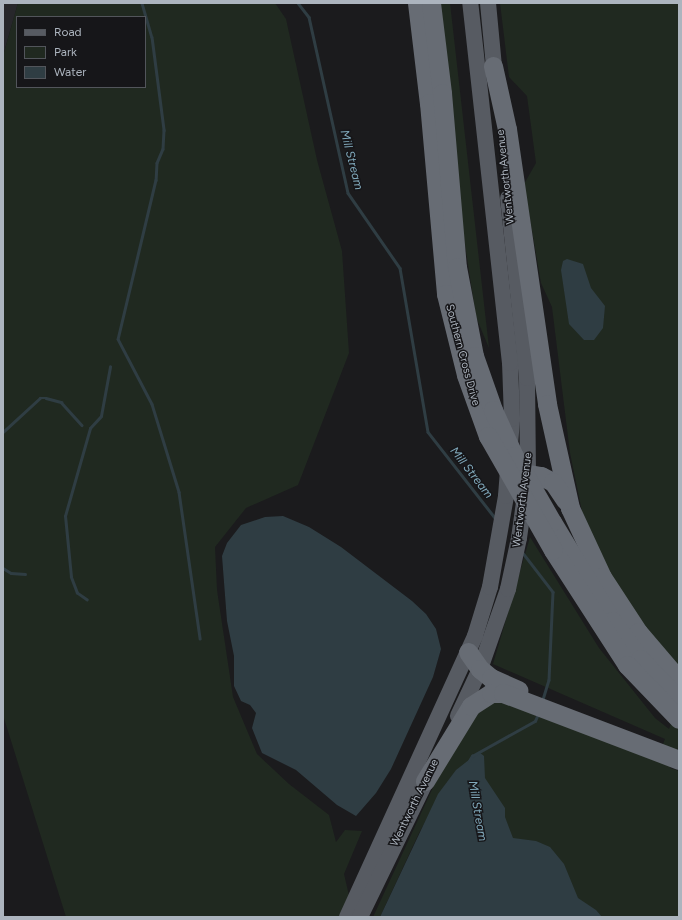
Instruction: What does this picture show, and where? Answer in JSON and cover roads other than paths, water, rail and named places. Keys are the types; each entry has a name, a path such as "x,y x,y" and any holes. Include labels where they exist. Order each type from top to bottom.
{"highway":[{"name":"Southern Cross Drive","path":"417,3 429,103 446,294 466,375 488,436 553,550 627,665 678,712"},
{"name":"Southern Cross Drive","path":"431,3 442,92 457,267 472,348 493,410 514,456 612,621 678,712"},
{"path":"493,66 507,129 547,404 570,508"},
{"path":"528,474 541,476 553,482 570,508 602,577 638,632 679,680"},
{"path":"468,652 480,669 499,682 534,700 666,756"},
{"path":"425,781 470,706 479,698 491,693 503,693 534,700"}],"main road":[{"name":"Wentworth Avenue","path":"360,917 480,669 508,589 512,401 470,3"},
{"name":"Wentworth Avenue","path":"347,917 468,652 490,587 503,567 510,534 528,474 530,423 526,363 493,66 488,3"}],"water":[{"path":"567,259 583,264 591,288 605,306 603,328 594,340 584,340 569,324 561,270 563,261"},
{"path":"283,516 309,527 341,547 412,601 426,614 436,629 441,649 433,677 391,769 376,793 356,816 337,805 296,770 262,753 252,728 256,713 250,705 241,701 234,686 234,656 227,621 222,556 227,543 241,525 265,517"},
{"path":"479,752 484,756 485,778 505,808 505,817 513,838 536,841 550,847 564,864 578,898 596,910 602,917 380,917 438,794 456,770"}],"waterway":[{"path":"142,3 146,16"},
{"name":"Mill Stream","path":"298,3 309,17 348,193 400,268 428,432 496,519"},
{"path":"146,17 152,37 164,130 163,149 157,163 156,180 118,339 152,404 179,492 200,638"},
{"path":"87,600 77,593 71,577 65,516 90,428 101,416 110,367"},
{"path":"3,432 40,398 61,402 82,425"},
{"name":"Mill Stream","path":"523,553 553,592 549,680 543,700"},
{"path":"3,568 11,573 25,574"},
{"name":"Mill Stream","path":"469,761 472,756 535,721 538,714"}]}
